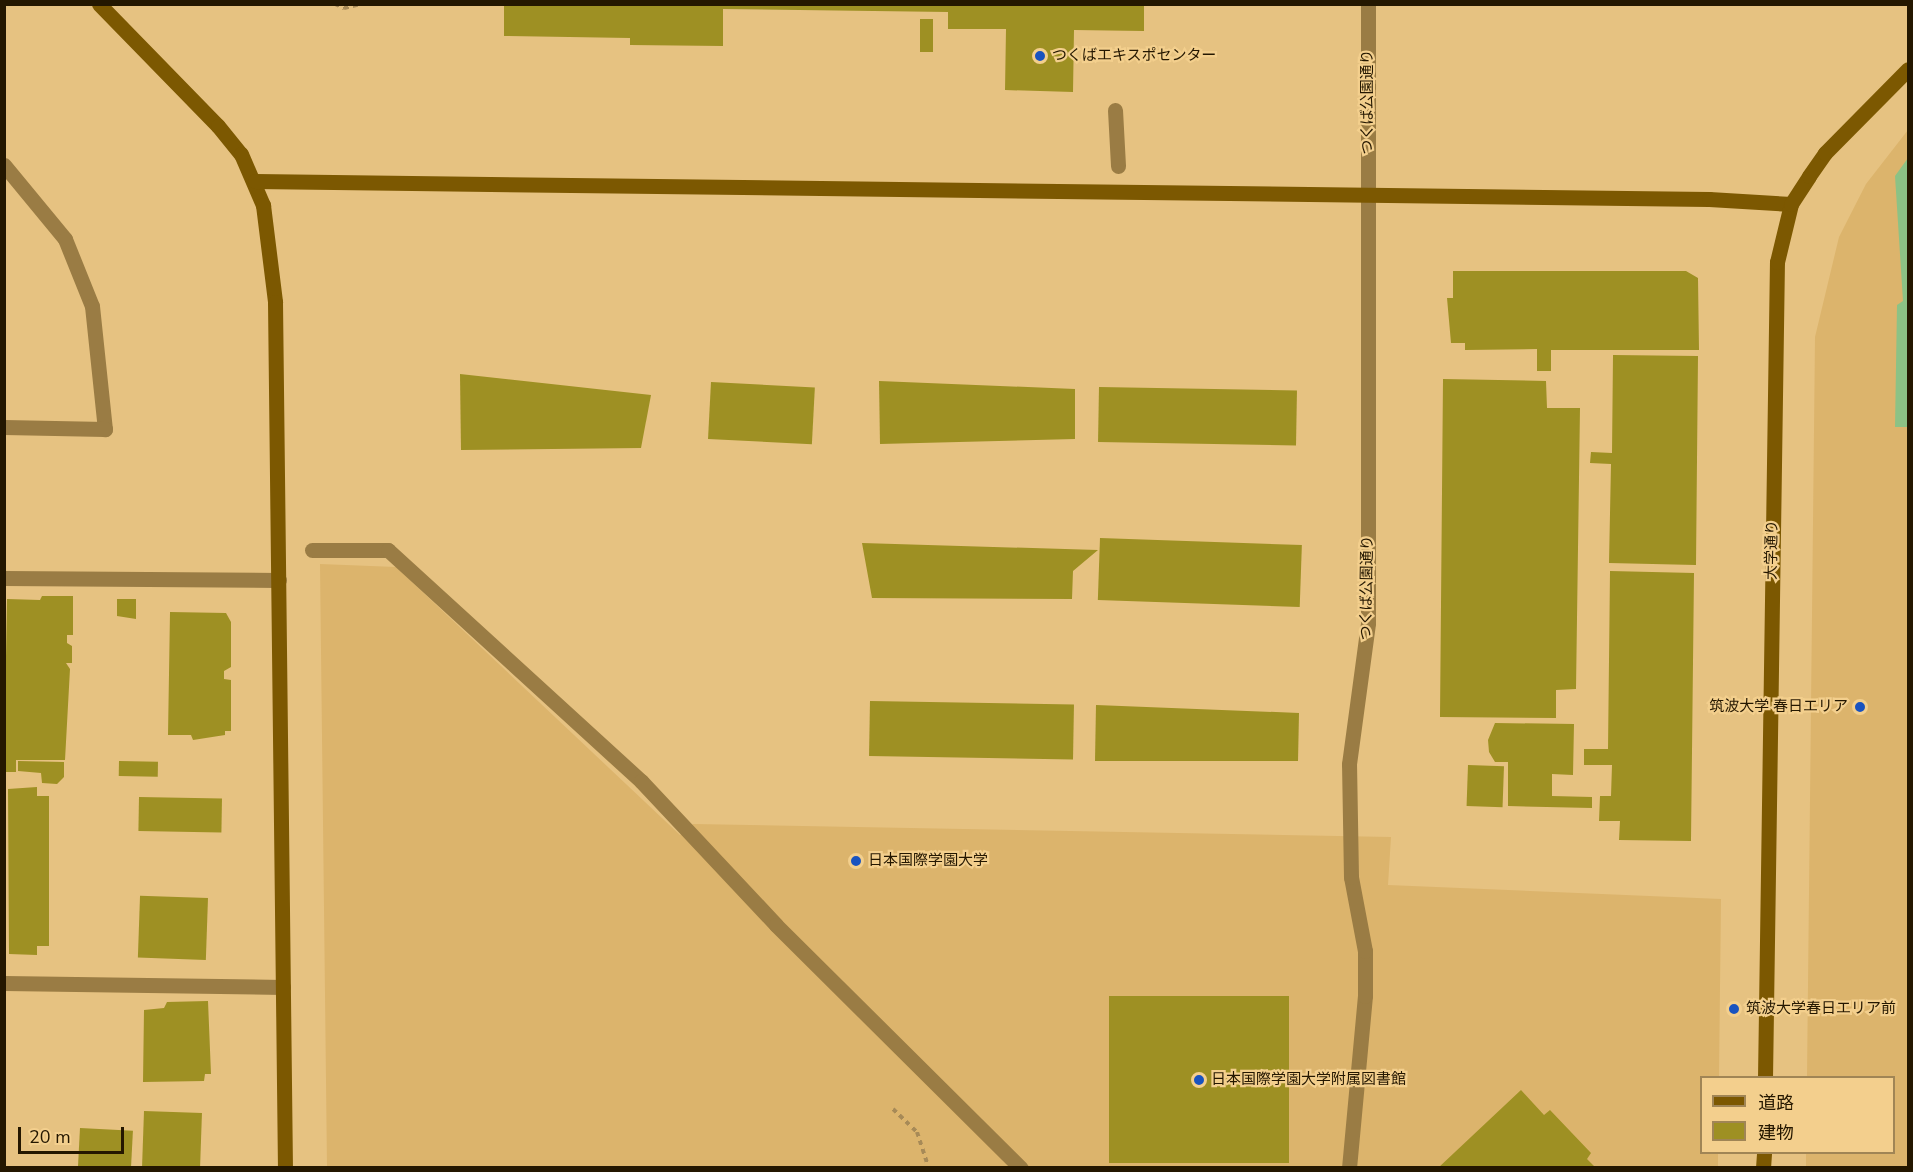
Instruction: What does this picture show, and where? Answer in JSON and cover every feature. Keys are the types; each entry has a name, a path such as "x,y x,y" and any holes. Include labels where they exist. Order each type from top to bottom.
{"street":[{"path":"99,4 218,126 255,181 265,217 275,302 285,1167"},
{"name":"つくば公園通り","path":"1349,1167 1365,996 1365,951 1351,878 1349,764 1368,623 1368,4"},
{"name":"大学通り","path":"1765,1076 1777,262 1791,204 1825,153 1908,69"},
{"path":"1115,110 1118,166"},
{"path":"4,165 65,239 92,306 105,429 4,428"},
{"path":"255,181 1367,195 1791,204"},
{"path":"312,550 388,550 641,781 776,925 1022,1167"},
{"path":"4,578 279,580"},
{"path":"4,983 283,987"}],"path":[{"path":"335,4 344,8 361,4"},
{"path":"893,1109 917,1132 929,1167"}],"shaded area":[{"name":"筑波大学 春日エリア","path":"1908,130 1908,1167 1806,1168 1806,1154 1895,1154 1895,1076 1807,1076 1815,337 1839,237 1866,184"},
{"name":"日本国際学園大学","path":"320,564 396,567 680,835 693,824 1391,837 1388,885 1721,899 1719,1076 1700,1076 1700,1154 1718,1154 1718,1167 327,1167"}],"green space":[{"path":"1908,158 1908,427 1895,427 1897,305 1903,301 1895,176"}],"building":[{"name":"つくばエキスポセンター","path":"504,4 1144,4 1144,31 1074,30 1073,92 1005,90 1006,29 948,29 948,12 723,9 723,46 630,45 630,38 504,36"},
{"path":"920,19 933,19 933,52 920,52"},
{"path":"1453,271 1686,271 1698,278 1699,350 1551,350 1551,371 1537,371 1537,349 1465,350 1465,343 1451,343 1447,298 1453,298"},
{"path":"1613,355 1698,356 1696,565 1609,563 1611,464 1590,463 1591,452 1612,453"},
{"path":"460,374 651,395 641,448 461,450"},
{"path":"1443,379 1546,381 1547,408 1580,408 1576,689 1556,690 1556,718 1440,717"},
{"path":"879,381 1075,389 1075,439 880,444"},
{"path":"711,382 815,387 812,444 708,439"},
{"path":"1099,387 1297,390 1296,445 1098,442"},
{"path":"1100,538 1302,545 1300,607 1098,600"},
{"path":"862,543 1098,550 1073,571 1072,599 872,598"},
{"path":"1610,571 1694,573 1691,841 1619,840 1620,821 1599,821 1600,796 1611,796 1612,765 1584,765 1584,749 1608,749"},
{"path":"42,596 73,596 73,635 67,635 67,643 72,646 72,663 66,663 70,669 65,760 16,760 16,772 4,772 7,599 40,600"},
{"path":"117,599 136,599 136,619 117,616"},
{"path":"170,612 226,613 231,622 231,667 224,671 224,679 231,680 231,731 225,731 225,735 193,740 191,735 168,735"},
{"path":"870,701 1074,705 1073,760 869,756"},
{"path":"1096,705 1299,713 1298,761 1095,761"},
{"path":"1495,723 1574,724 1573,775 1552,774 1552,796 1592,797 1592,808 1508,806 1508,762 1495,762 1489,752 1488,740"},
{"path":"18,761 64,762 64,777 57,784 42,783 41,773 18,771"},
{"path":"119,761 158,762 158,777 119,776"},
{"path":"1468,765 1504,766 1503,807 1467,806"},
{"path":"37,787 37,796 49,796 49,946 37,946 37,955 9,954 8,789"},
{"path":"139,797 222,798 221,832 138,831"},
{"path":"140,896 208,898 206,960 138,958"},
{"name":"日本国際学園大学附属図書館","path":"1109,996 1289,996 1289,1163 1109,1163"},
{"path":"208,1001 211,1074 205,1074 204,1081 143,1082 144,1010 164,1008 167,1002"},
{"path":"1521,1090 1544,1115 1550,1110 1591,1153 1587,1159 1596,1168 1438,1168"},
{"path":"144,1111 202,1113 200,1168 142,1168"},
{"path":"80,1128 133,1131 131,1168 78,1168"}],"place":[{"name":"つくばエキスポセンター","path":"1040,56"},
{"name":"筑波大学 春日エリア","path":"1860,707"},
{"name":"日本国際学園大学","path":"856,861"},
{"name":"筑波大学春日エリア前","path":"1734,1009"},
{"name":"日本国際学園大学附属図書館","path":"1199,1080"}]}
